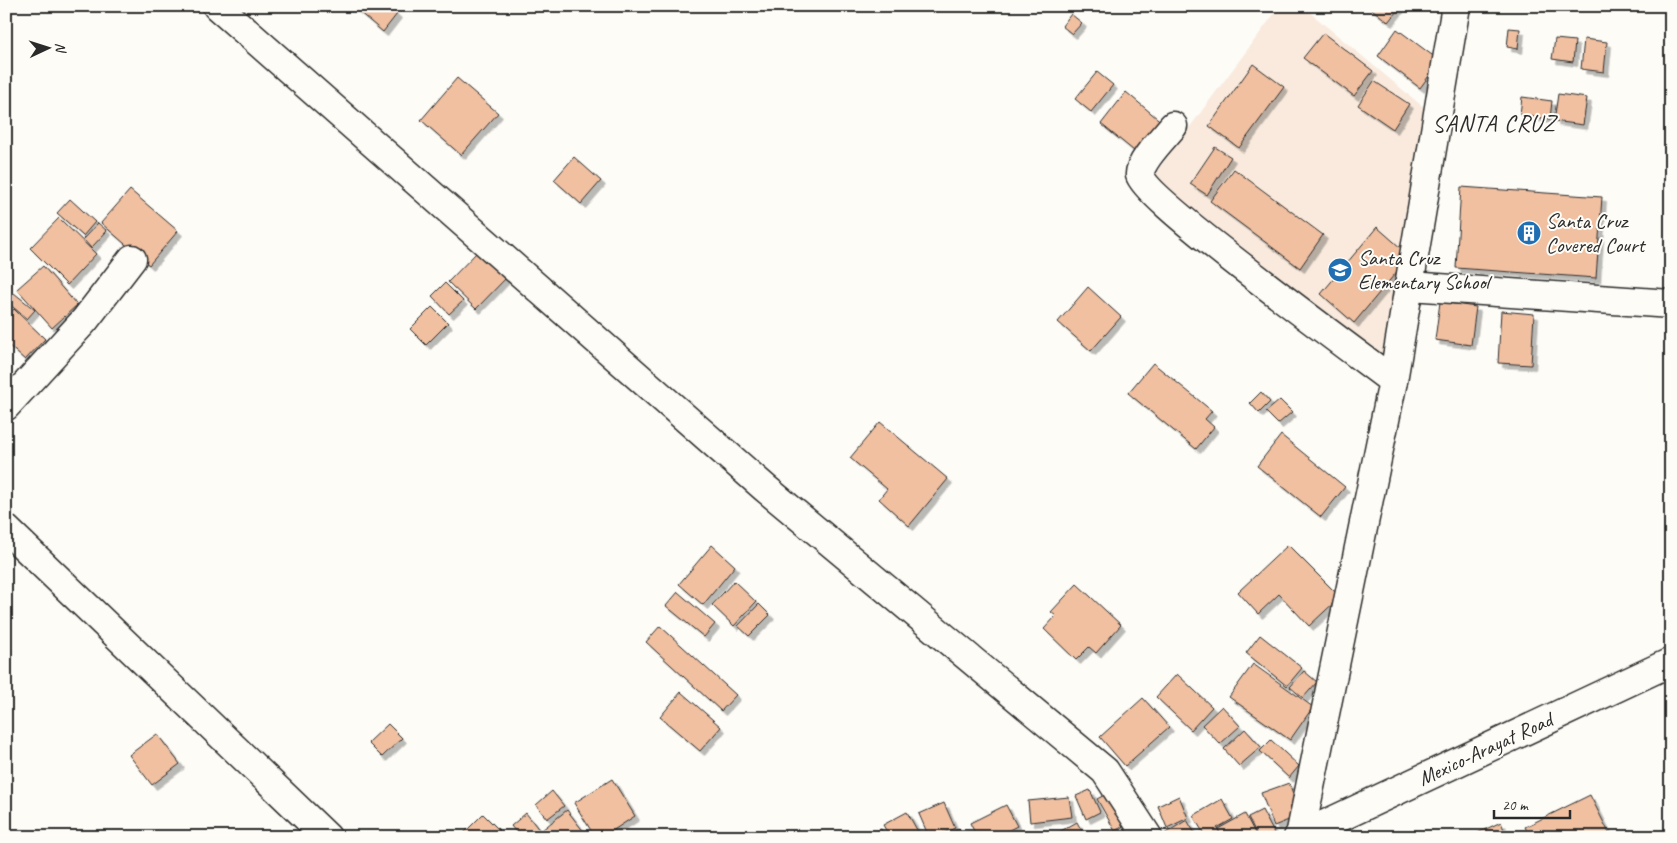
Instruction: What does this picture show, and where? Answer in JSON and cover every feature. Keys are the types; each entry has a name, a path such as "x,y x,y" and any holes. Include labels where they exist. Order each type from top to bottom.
{"street":[{"path":"217,6 765,488 1105,771 1148,837"},
{"path":"1299,836 1394,381 1456,6"},
{"path":"1173,126 1142,164 1140,175 1147,186 1180,217 1394,381"},
{"path":"6,406 85,320 132,260"},
{"path":"1410,286 1671,304"},
{"path":"6,529 327,837"},
{"name":"Mexico-Arayat Road","path":"1299,836 1671,662"}],"shaded area":[{"name":"Santa Cruz Elementary School","path":"1280,6 1302,6 1439,120 1384,367 1151,179"}],"building":[{"path":"352,6 388,6 397,14 383,32"},
{"path":"1368,6 1401,6 1388,22"},
{"path":"1071,14 1082,23 1072,34 1062,26"},
{"path":"1509,28 1520,29 1518,49 1507,47"},
{"path":"1397,29 1440,61 1420,88 1378,56"},
{"path":"1323,33 1373,71 1354,96 1303,58"},
{"path":"1555,39 1575,41 1573,62 1552,59"},
{"path":"1584,39 1607,42 1604,72 1581,69"},
{"path":"1253,64 1284,87 1239,148 1209,126"},
{"path":"1097,72 1113,85 1091,112 1075,99"},
{"path":"457,78 498,113 461,155 421,120"},
{"path":"1374,81 1409,104 1393,129 1358,105"},
{"path":"1126,92 1164,124 1139,155 1101,124"},
{"path":"1558,94 1587,98 1583,125 1554,121"},
{"path":"1522,97 1552,101 1550,119 1520,115"},
{"path":"1215,147 1231,157 1207,195 1190,184"},
{"path":"574,157 601,181 581,204 554,180"},
{"path":"1234,169 1323,235 1300,268 1210,201"},
{"name":"Santa Cruz Covered Court","path":"1461,187 1602,197 1596,278 1456,268"},
{"path":"130,190 178,231 149,265 101,223"},
{"path":"70,199 95,222 83,236 57,213"},
{"path":"59,218 96,254 67,285 30,248"},
{"path":"98,223 107,231 91,248 83,239"},
{"path":"1377,227 1410,256 1354,323 1321,294"},
{"path":"480,249 508,276 476,309 448,282"},
{"path":"43,266 77,305 52,328 17,289"},
{"path":"445,283 463,301 449,314 432,296"},
{"path":"1088,287 1121,317 1091,351 1058,322"},
{"path":"14,293 35,310 27,319 7,302"},
{"path":"1440,302 1476,307 1471,345 1435,340"},
{"path":"432,307 448,323 426,345 410,329"},
{"path":"14,309 45,339 25,360 6,343 6,317"},
{"path":"1501,311 1534,314 1531,365 1498,363"},
{"path":"1153,363 1212,411 1205,419 1214,427 1196,449 1128,393"},
{"path":"1261,392 1270,402 1259,413 1250,403"},
{"path":"1280,400 1292,412 1278,424 1266,412"},
{"path":"880,422 948,479 909,526 879,499 887,489 850,458"},
{"path":"1281,435 1345,487 1321,517 1257,466"},
{"path":"712,545 735,566 703,605 679,584"},
{"path":"1288,545 1340,597 1309,626 1279,594 1258,614 1238,592"},
{"path":"734,581 756,602 734,626 712,605"},
{"path":"1077,584 1121,625 1096,653 1089,647 1076,660 1044,629 1056,616 1051,612"},
{"path":"678,592 715,624 704,637 666,606"},
{"path":"759,604 770,615 749,636 738,626"},
{"path":"660,626 736,695 721,711 646,642"},
{"path":"1260,635 1302,668 1287,686 1246,653"},
{"path":"1253,664 1313,707 1290,740 1229,697"},
{"path":"1304,671 1317,682 1303,698 1290,687"},
{"path":"1177,674 1212,707 1191,730 1156,697"},
{"path":"681,692 721,727 700,751 660,717"},
{"path":"1143,698 1169,727 1125,766 1100,737"},
{"path":"1222,706 1240,726 1220,744 1202,725"},
{"path":"388,724 402,738 382,757 368,743"},
{"path":"1245,729 1261,747 1239,766 1224,749"},
{"path":"157,734 180,764 152,785 129,755"},
{"path":"1271,740 1299,766 1289,778 1260,751"},
{"path":"612,779 635,816 603,837 595,837 574,803"},
{"path":"1289,783 1301,815 1274,826 1261,793"},
{"path":"1116,789 1134,820 1115,831 1097,799"},
{"path":"1090,790 1100,812 1086,819 1076,796"},
{"path":"552,791 564,806 547,819 536,805"},
{"path":"1590,795 1611,837 1530,837 1525,827"},
{"path":"1179,796 1188,818 1167,828 1158,806"},
{"path":"1069,797 1072,817 1030,822 1028,801"},
{"path":"1222,799 1233,819 1217,828 1222,837 1206,837 1193,816"},
{"path":"944,803 955,828 934,837 929,837 919,814"},
{"path":"1006,805 1017,826 996,837 977,837 970,823"},
{"path":"567,810 587,837 547,837 542,830"},
{"path":"1262,810 1274,833 1267,837 1258,837 1248,817"},
{"path":"907,812 921,837 890,837 883,825"},
{"path":"526,813 545,837 520,837 511,826"},
{"path":"483,814 506,837 460,837"},
{"path":"1245,814 1257,837 1222,837 1218,829"},
{"path":"1187,820 1197,837 1159,837"},
{"path":"1077,822 1085,837 1050,837"},
{"path":"1501,822 1507,837 1469,837"},
{"path":"881,829 886,837 868,837"},
{"path":"959,829 963,837 942,837"}],"place":[{"name":"Santa Cruz Covered Court","path":"1529,233"},
{"name":"Santa Cruz Elementary School","path":"1340,270"}],"district":[{"name":"SANTA CRUZ","path":"1494,123"}]}
